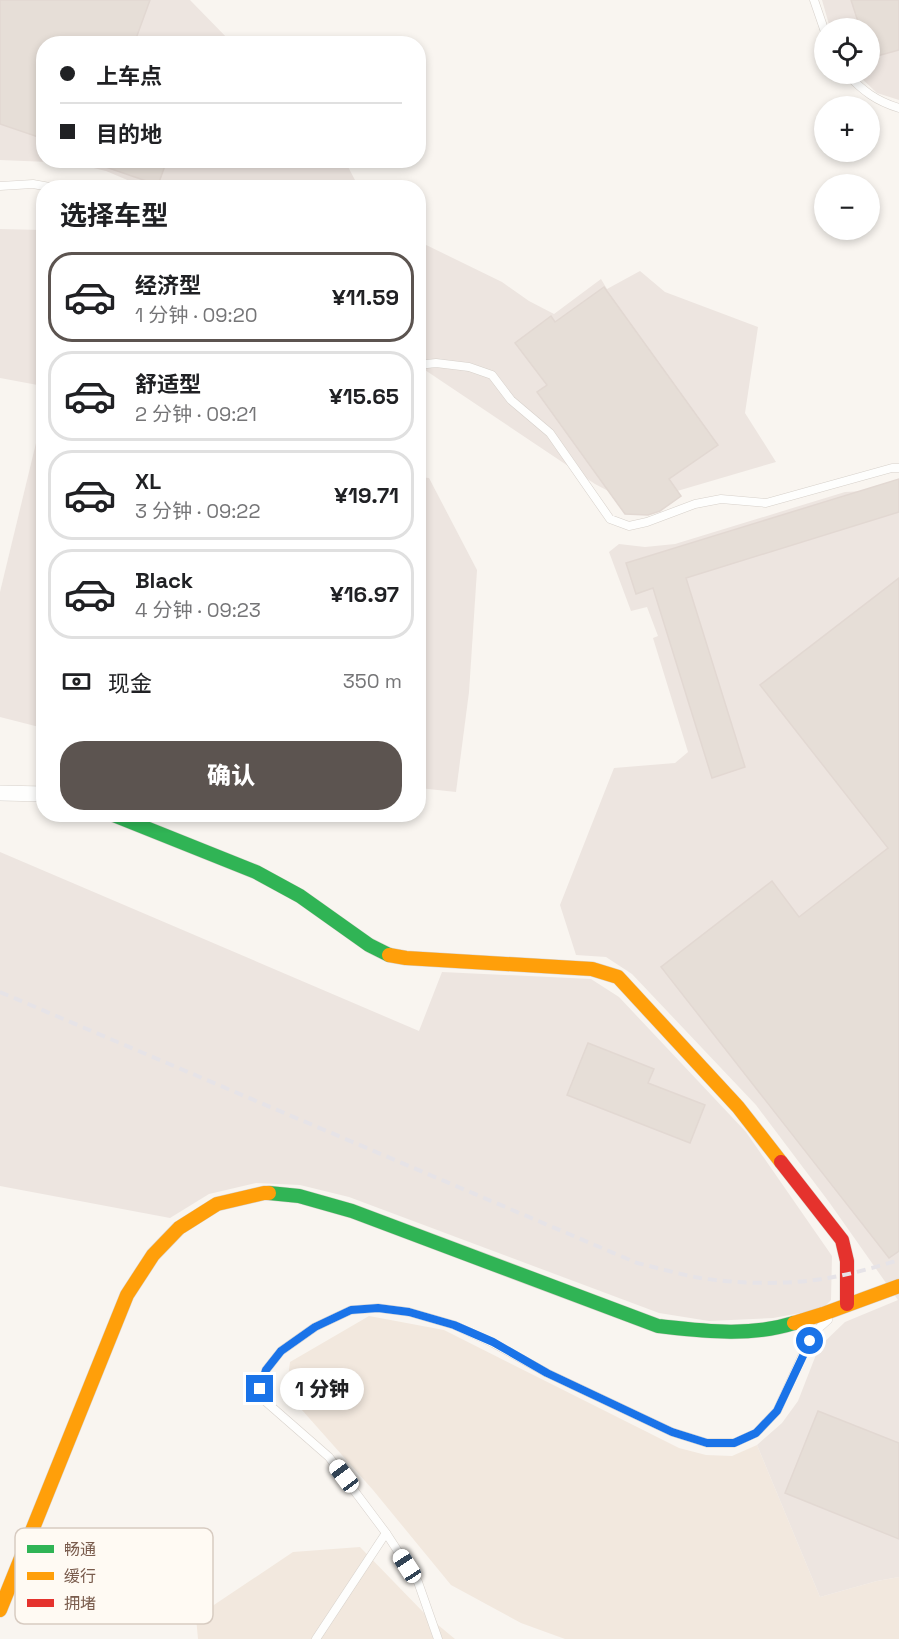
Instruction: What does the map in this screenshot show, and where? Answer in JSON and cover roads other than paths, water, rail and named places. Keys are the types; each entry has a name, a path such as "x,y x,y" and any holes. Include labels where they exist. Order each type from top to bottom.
{"street":[{"path":"0,793 36,794"},
{"path":"131,822 256,872 300,896 369,945 386,954 406,958 592,969 618,977 738,1107 842,1240 847,1260 847,1304"},
{"path":"33,1528 127,1295 153,1255 179,1228 217,1204 264,1193 299,1196 352,1211 658,1326 711,1332 751,1331 784,1326 899,1286"},
{"path":"0,1610 15,1573"}],"lane":[{"path":"814,0 820,18"},
{"path":"857,84 869,95 885,104 899,108"},
{"path":"0,186 36,185"},
{"path":"426,364 469,367 492,375 512,400 550,433 610,519 629,526 647,522 695,504 721,499 766,503 899,468"},
{"path":"438,1639 418,1582 387,1533 329,1457 265,1401 260,1389 266,1370 281,1351 315,1327 351,1310 378,1308 409,1312 454,1325 493,1342 547,1373 672,1432 707,1443 734,1443 756,1433 777,1411 810,1341 819,1328 847,1304"},
{"path":"316,1639 387,1533"}],"railway":[{"path":"0,992 637,1263 700,1278 764,1283 828,1278 899,1260"}]}
